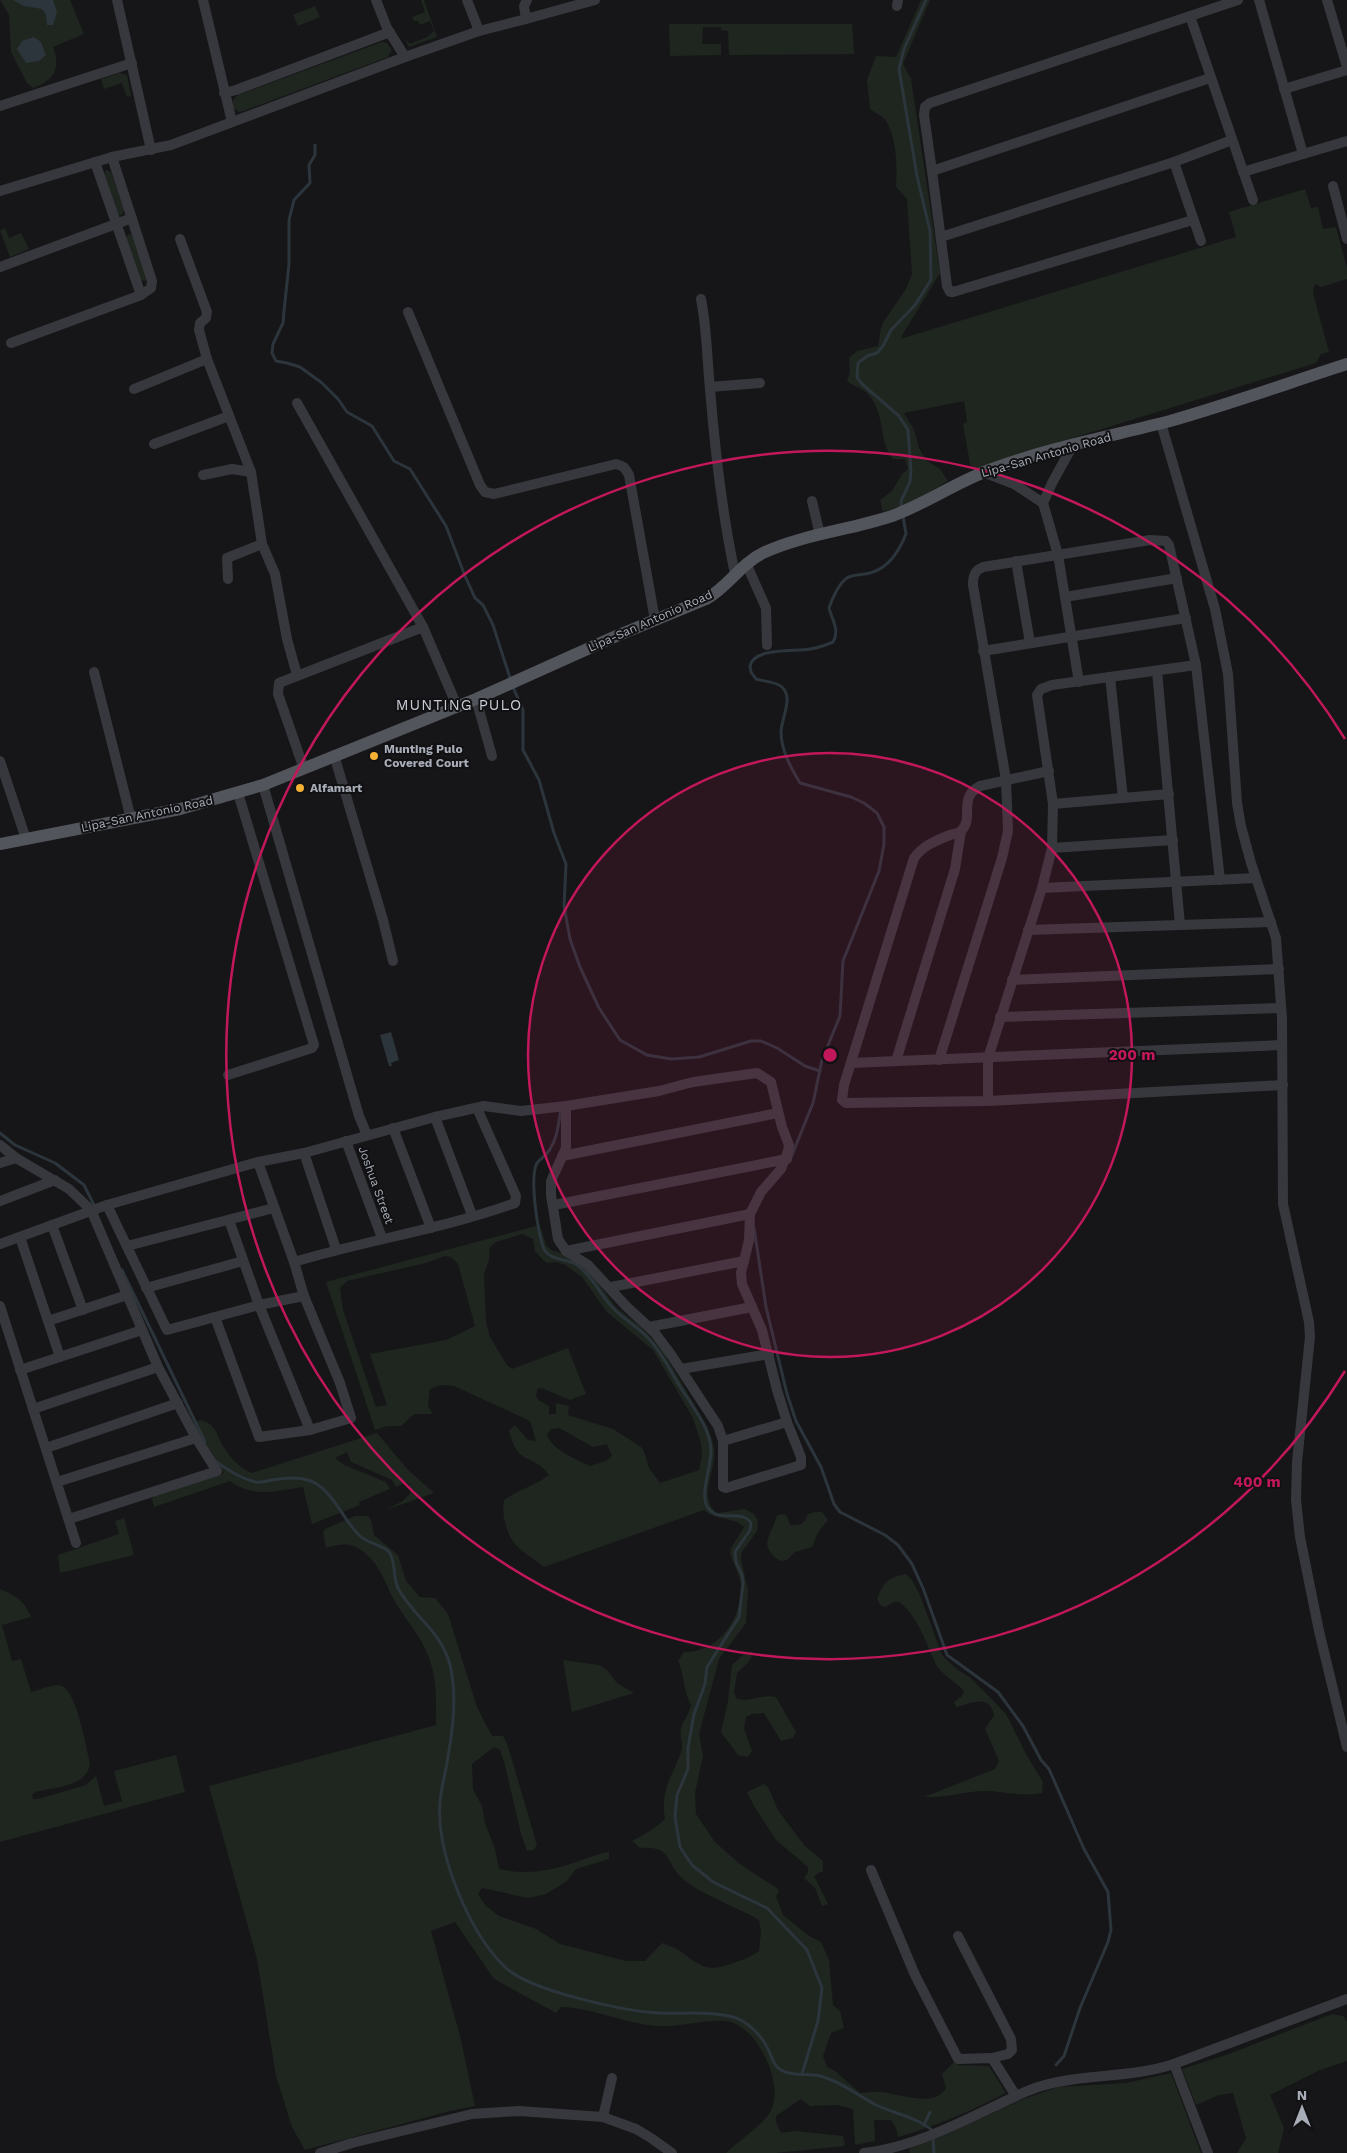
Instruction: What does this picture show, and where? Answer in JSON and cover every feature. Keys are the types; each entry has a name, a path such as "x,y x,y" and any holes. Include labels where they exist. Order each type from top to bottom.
{"main road":[{"name":"Lipa-San Antonio Road","path":"0,844 180,809 263,785 476,699 712,595 746,563 776,547 892,516 983,472 1073,445 1161,423 1347,364"}],"street":[{"path":"117,0 152,150"},
{"path":"204,0 232,122"},
{"path":"376,0 390,32 405,57"},
{"path":"467,0 479,31"},
{"path":"526,19 524,6 527,0"},
{"path":"0,192 112,157 171,145 479,31 595,0"},
{"path":"1193,220 957,292 950,292 948,289 924,115 926,107 930,103 1238,0"},
{"path":"1259,0 1303,154"},
{"path":"1284,89 1347,69 1327,0"},
{"path":"1190,16 1254,200"},
{"path":"224,93 390,32"},
{"path":"0,106 132,63"},
{"path":"932,171 1210,78"},
{"path":"941,238 1174,162 1232,140"},
{"path":"1243,172 1347,141"},
{"path":"11,343 141,295 152,288 152,281 112,157"},
{"path":"95,162 141,295"},
{"path":"1174,162 1201,242"},
{"path":"1333,186 1347,239"},
{"path":"0,268 132,218"},
{"path":"180,239 207,312 206,318 200,323 199,330 208,359 251,472 262,544 275,574 287,639 297,675"},
{"path":"701,299 706,324 710,387 722,502 734,574"},
{"path":"408,312 480,485 485,492 494,494 616,464 626,469 629,475 655,620"},
{"path":"134,389 208,359"},
{"path":"710,387 760,383"},
{"path":"297,403 423,627 457,706"},
{"path":"154,444 229,416"},
{"path":"1161,423 1215,609 1228,674 1237,803 1246,844 1276,938 1281,1008 1284,1204 1309,1322 1310,1337 1297,1462 1296,1500 1300,1536 1319,1631 1347,1747"},
{"path":"1073,445 1043,503 1058,555 1079,682"},
{"path":"203,475 232,469 251,472"},
{"path":"983,472 1014,484 1043,503"},
{"path":"812,501 820,535"},
{"path":"939,1060 1006,844 1008,831 1006,780 973,585 973,576 977,569 1016,561 1158,539 1166,541 1169,545 1196,664 1220,880"},
{"path":"228,579 226,558 262,544"},
{"path":"1016,561 1030,643"},
{"path":"746,563 766,608 767,645"},
{"path":"1065,597 1177,578"},
{"path":"983,651 1186,618"},
{"path":"304,769 278,694 279,683 423,627"},
{"path":"988,1101 988,1058 1042,888 1052,848 1053,804 1037,695 1041,689 1052,685 1196,664"},
{"path":"1157,671 1180,925"},
{"path":"94,672 131,819"},
{"path":"1110,677 1123,798"},
{"path":"476,699 492,756"},
{"path":"334,755 393,961"},
{"path":"0,761 26,839"},
{"path":"896,1062 955,868 961,831 965,825 968,795 980,786 1049,771"},
{"path":"263,785 358,1116 367,1135"},
{"path":"228,1075 312,1048 314,1045 238,793"},
{"path":"1053,804 1169,794"},
{"path":"961,831 922,848 914,858 842,1093 842,1100 846,1103 988,1101 1283,1085"},
{"path":"1052,848 1173,840"},
{"path":"1042,888 1256,878"},
{"path":"1028,930 1271,922"},
{"path":"1012,980 1279,969"},
{"path":"1000,1017 1281,1008"},
{"path":"851,1063 1282,1046"},
{"path":"0,1244 99,1207 258,1162 304,1153 435,1117 484,1106 521,1111 566,1106 660,1091 693,1082 757,1073 771,1082 778,1113 789,1145 787,1159 761,1192 750,1214 749,1240 741,1273 742,1284 760,1323 777,1390 801,1457 801,1465 726,1488 722,1484 723,1441 718,1426 661,1340 626,1306 611,1287 588,1264 566,1251 556,1233 552,1182 566,1141 566,1106"},
{"path":"294,1262 336,1249 431,1228 509,1205 516,1201 477,1108"},
{"path":"562,1156 778,1113"},
{"path":"435,1117 472,1215"},
{"path":"393,1128 431,1228"},
{"name":"Joshua Street","path":"346,1141 382,1238"},
{"path":"0,1145 16,1158 99,1207 126,1246 167,1330 258,1305 304,1296"},
{"path":"304,1153 336,1249"},
{"path":"0,1163 16,1158"},
{"path":"554,1205 787,1159"},
{"path":"215,1318 258,1436 263,1438 310,1430 347,1420 352,1416 304,1296 294,1262 258,1162"},
{"path":"0,1201 55,1180"},
{"path":"69,1519 217,1471 196,1438 158,1367 127,1295 99,1207"},
{"path":"126,1246 274,1208"},
{"path":"566,1251 750,1214"},
{"path":"228,1220 258,1305 310,1430"},
{"path":"52,1225 83,1310"},
{"path":"20,1237 60,1357"},
{"path":"146,1288 243,1261"},
{"path":"611,1287 744,1261"},
{"path":"48,1322 127,1295"},
{"path":"0,1306 76,1543"},
{"path":"649,1327 752,1307"},
{"path":"20,1370 142,1330"},
{"path":"680,1369 769,1354"},
{"path":"33,1409 158,1367"},
{"path":"46,1448 178,1403"},
{"path":"723,1441 787,1422"},
{"path":"57,1482 196,1438"},
{"path":"871,1870 914,1975 958,2059 992,2058 1008,2054 1012,2050 1011,2039 958,1936"},
{"path":"864,2153 890,2149 940,2132 1016,2096 1053,2083 1154,2071 1347,1999"},
{"path":"992,2058 1016,2096"},
{"path":"1174,2064 1208,2153"},
{"path":"603,2117 612,2078"},
{"path":"320,2153 438,2122 486,2112 539,2111 603,2117 636,2130 672,2153"}],"shaded area":[{"path":"0,0 70,0 84,34 53,47 56,67 54,73 46,82 33,88 27,83 11,52 9,15"},
{"path":"13,0 53,0 57,12 53,25 47,25 46,15 42,9 24,6"},
{"path":"421,0 424,0 437,37 409,47 405,39 410,44 427,37 434,31 430,21 420,25 412,17 425,12"},
{"path":"921,0 930,0 903,64 911,79 940,273 900,339 1236,237 1229,212 1305,189 1311,208 1318,207 1323,229 1336,227 1347,268 1347,279 1321,287 1316,284 1314,286 1313,293 1329,352 1321,354 1316,363 975,470 970,464 963,424 967,422 964,401 904,413 914,430 919,448 926,460 940,469 948,481 915,501 883,512 880,500 892,491 902,474 908,469 905,459 893,459 888,452 880,417 873,401 865,391 847,381 850,372 849,358 857,351 878,346 884,321 906,289 912,274 907,199 896,187 896,162 890,128 885,119 870,109 867,80 876,56 896,57"},
{"path":"315,6 320,17 298,26 293,15"},
{"path":"669,24 852,24 854,54 729,55 728,31 721,30 721,27 703,27 702,44 721,44 721,55 670,56"},
{"path":"34,37 41,42 46,55 39,61 26,63 17,49 22,41"},
{"path":"382,42 387,43 392,50 388,57 243,111 239,112 233,108 233,100 238,95"},
{"path":"119,73 127,75 131,96 127,97 122,83 104,89 101,79"},
{"path":"106,170 111,172 124,210 122,215 118,215 104,174"},
{"path":"5,228 9,238 21,233 29,249 10,257 0,230"},
{"path":"129,234 132,235 147,279 145,281 140,280 126,237"},
{"path":"391,1032 399,1060 391,1063 392,1066 389,1066 380,1035"},
{"path":"540,1225 546,1245 551,1250 564,1254 591,1273 616,1307 641,1327 661,1348 707,1426 711,1437 714,1457 708,1494 712,1507 717,1513 745,1509 754,1514 758,1521 757,1531 742,1552 741,1559 748,1590 746,1623 719,1659 699,1734 703,1756 695,1793 696,1814 715,1842 741,1865 777,1888 779,1892 776,1896 783,1915 809,1936 821,1942 829,1960 833,2005 840,2011 844,2028 831,2033 823,2056 827,2067 835,2071 860,2093 877,2092 925,2099 941,2094 946,2088 942,2074 954,2062 959,2065 989,2066 1006,2093 953,2118 898,2137 896,2128 891,2120 874,2120 875,2141 855,2145 853,2109 837,2105 810,2106 801,2099 776,2116 776,2122 781,2133 795,2131 843,2136 845,2146 775,2153 726,2153 764,2120 773,2104 773,2078 768,2064 762,2050 744,2029 727,2021 658,2026 646,2025 574,2008 561,2007 556,2013 494,1979 455,1922 431,1931 460,2036 475,2106 305,2150 292,2127 276,2076 257,1959 209,1786 436,1725 436,1695 433,1672 421,1642 394,1601 383,1577 369,1556 358,1548 349,1545 326,1548 323,1533 325,1529 355,1516 368,1516 371,1520 374,1535 398,1555 406,1581 420,1597 435,1598 448,1614 477,1707 492,1736 503,1736 507,1743 537,1845 534,1850 527,1851 521,1834 504,1761 500,1750 494,1747 472,1764 473,1789 482,1806 485,1823 495,1849 499,1869 518,1872 548,1870 609,1852 609,1859 576,1869 567,1881 546,1894 528,1898 482,1888 478,1894 485,1905 499,1916 536,1929 560,1944 626,1961 645,1961 662,1943 678,1950 703,1966 709,1968 722,1967 745,1959 759,1951 761,1932 759,1920 690,1885 677,1872 663,1852 658,1849 640,1848 632,1841 665,1819 665,1791 681,1752 681,1729 691,1705 678,1661 684,1652 696,1651 707,1647 717,1640 726,1632 732,1622 740,1598 741,1586 730,1553 744,1527 735,1521 714,1516 704,1510 544,1567 515,1544 508,1532 503,1512 504,1500 549,1475 537,1463 521,1454 512,1442 509,1430 515,1425 528,1440 536,1441 530,1421 454,1386 441,1385 430,1389 428,1406 433,1414 414,1414 401,1426 387,1426 375,1430 326,1282","holes":["522,1234 533,1239 535,1251 543,1260 547,1263 557,1262 565,1265 582,1277 607,1312 653,1350 693,1418 701,1443 702,1456 699,1470 660,1483 649,1468 641,1447 613,1429 568,1415 569,1406 556,1403 556,1414 549,1414 549,1406 538,1400 536,1395 538,1388 570,1400 586,1394 568,1348 512,1369 507,1365 490,1337 486,1322 484,1274 489,1260 490,1247 496,1242","445,1256 451,1257 458,1264 475,1326 446,1340 370,1354 387,1405 376,1407 343,1310 340,1288 347,1281 426,1263","559,1428 593,1447 607,1444 612,1456 606,1461 590,1466 559,1450 547,1435 551,1429"]},
{"path":"200,1420 213,1428 233,1460 252,1473 377,1433 408,1470 434,1493 386,1510 401,1502 410,1494 410,1485 406,1482 396,1487 392,1480 351,1462 347,1452 335,1458 344,1465 386,1482 390,1489 359,1502 360,1505 312,1524 303,1487 265,1492 247,1490 230,1481 154,1507 152,1499 154,1496 224,1473 193,1424"},
{"path":"822,1512 828,1520 819,1531 812,1547 795,1552 787,1560 780,1561 773,1555 767,1545 777,1515 784,1514 787,1516 790,1525 796,1525 801,1524 808,1514"},
{"path":"124,1518 134,1555 60,1573 58,1555 119,1534 115,1521"},
{"path":"906,1574 912,1580 920,1595 942,1655 958,1670 971,1678 1006,1714 1026,1754 1043,1782 1042,1793 1027,1794 983,1791 939,1797 924,1797 995,1769 999,1761 985,1729 994,1715 992,1708 984,1702 974,1702 956,1707 954,1702 962,1696 964,1691 938,1667 921,1630 906,1608 899,1602 894,1602 885,1607 880,1605 877,1599 887,1581"},
{"path":"0,1589 19,1599 31,1617 2,1625 12,1661 21,1659 31,1692 55,1685 62,1686 67,1690 76,1709 90,1763 88,1771 77,1781 69,1785 35,1792 32,1795 33,1799 86,1785 96,1776 104,1806 122,1801 114,1771 176,1755 185,1792 0,1842"},
{"path":"752,1651 753,1654 749,1662 737,1673 734,1693 737,1699 747,1700 766,1696 776,1697 796,1732 793,1738 781,1741 764,1713 752,1714 746,1717 744,1729 752,1751 748,1757 738,1755 721,1732 728,1701 732,1665 743,1655"},
{"path":"563,1660 599,1665 607,1670 617,1683 634,1693 572,1712"},
{"path":"764,1784 768,1787 778,1810 795,1833 805,1846 823,1861 823,1871 814,1876 828,1904 822,1906 815,1888 804,1878 808,1873 808,1867 776,1840 754,1806 747,1792"},
{"path":"1332,2014 1343,2016 1347,2021 1347,2061 1320,2070 1270,2095 1284,2128 1278,2153 1237,2153 1246,2138 1233,2093 1219,2095 1196,2105 1182,2069 1229,2054"},
{"path":"1171,2073 1201,2153 910,2153 909,2149 943,2136 1021,2100 1058,2087 1126,2083"}],"waterway":[{"path":"901,508 901,501 910,482 911,471 908,430 899,416 862,384 857,377 858,363 867,356 877,353 891,330 915,305 931,280 930,231 917,176 899,69 904,49 926,0"},
{"path":"315,145 315,155 309,165 310,183 294,200 289,220 289,264 283,323 273,344 272,353 276,361 300,367 322,383 338,399 347,412 372,426 394,461 410,469 446,526 475,598 483,605 493,625 511,681"},
{"path":"790,1160 813,1103 822,1060 840,1016 843,961 879,871 884,844 884,827 877,813 864,803 851,797 800,783 787,759 781,739 787,703 785,692 777,684 756,679 751,672 750,666 753,660 767,653 813,649 833,642 836,629 829,608 836,592 847,578 877,571 893,558 906,534 903,516"},
{"path":"513,687 523,710 523,750 539,780 554,833 566,864 564,906 570,939 580,967 599,1008 620,1040 647,1055 671,1059 699,1057 751,1041 761,1041 777,1048 805,1066 820,1071"},
{"path":"561,1110 553,1144 537,1163 535,1170 535,1206 544,1249 546,1253 573,1263 583,1269 613,1308 646,1335 655,1346 699,1416 710,1440 710,1462 705,1492 706,1504 715,1514 741,1516 747,1518 751,1523 750,1530 735,1552 736,1562 742,1575 743,1583 739,1617 707,1667 705,1684 694,1714 688,1748 688,1769 677,1795 675,1817 680,1847 692,1865 713,1882 767,1908 807,1950 822,1988 818,2021 802,2074"},
{"path":"0,1133 15,1145 55,1163 84,1185 95,1207"},
{"path":"754,1228 766,1307 787,1394 796,1421 821,1467 834,1504 840,1512 885,1535 898,1545 912,1564 923,1588 947,1655 998,1692 1023,1726 1041,1760 1049,1769 1084,1849 1108,1892 1111,1930 1108,1942 1080,2008 1064,2056 1056,2065"},
{"path":"122,1270 205,1442"},
{"path":"215,1461 250,1481 262,1482 291,1478 304,1479 316,1483 332,1498 360,1536 389,1552 393,1561 399,1590 441,1643 450,1665 454,1703 450,1743 440,1802 443,1845 449,1868 468,1914 492,1953 506,1968 518,1976 556,1992 602,2004 658,2013 715,2014 739,2019 759,2035 775,2064 781,2070 795,2074 827,2078 876,2105 913,2119 933,2131"},
{"path":"924,2125 930,2112"},
{"path":"933,2138 934,2153"}],"place":[{"name":"Munting Pulo Covered Court","path":"374,756"},
{"name":"Alfamart","path":"300,788"}],"district":[{"name":"MUNTING PULO","path":"459,705"}]}
